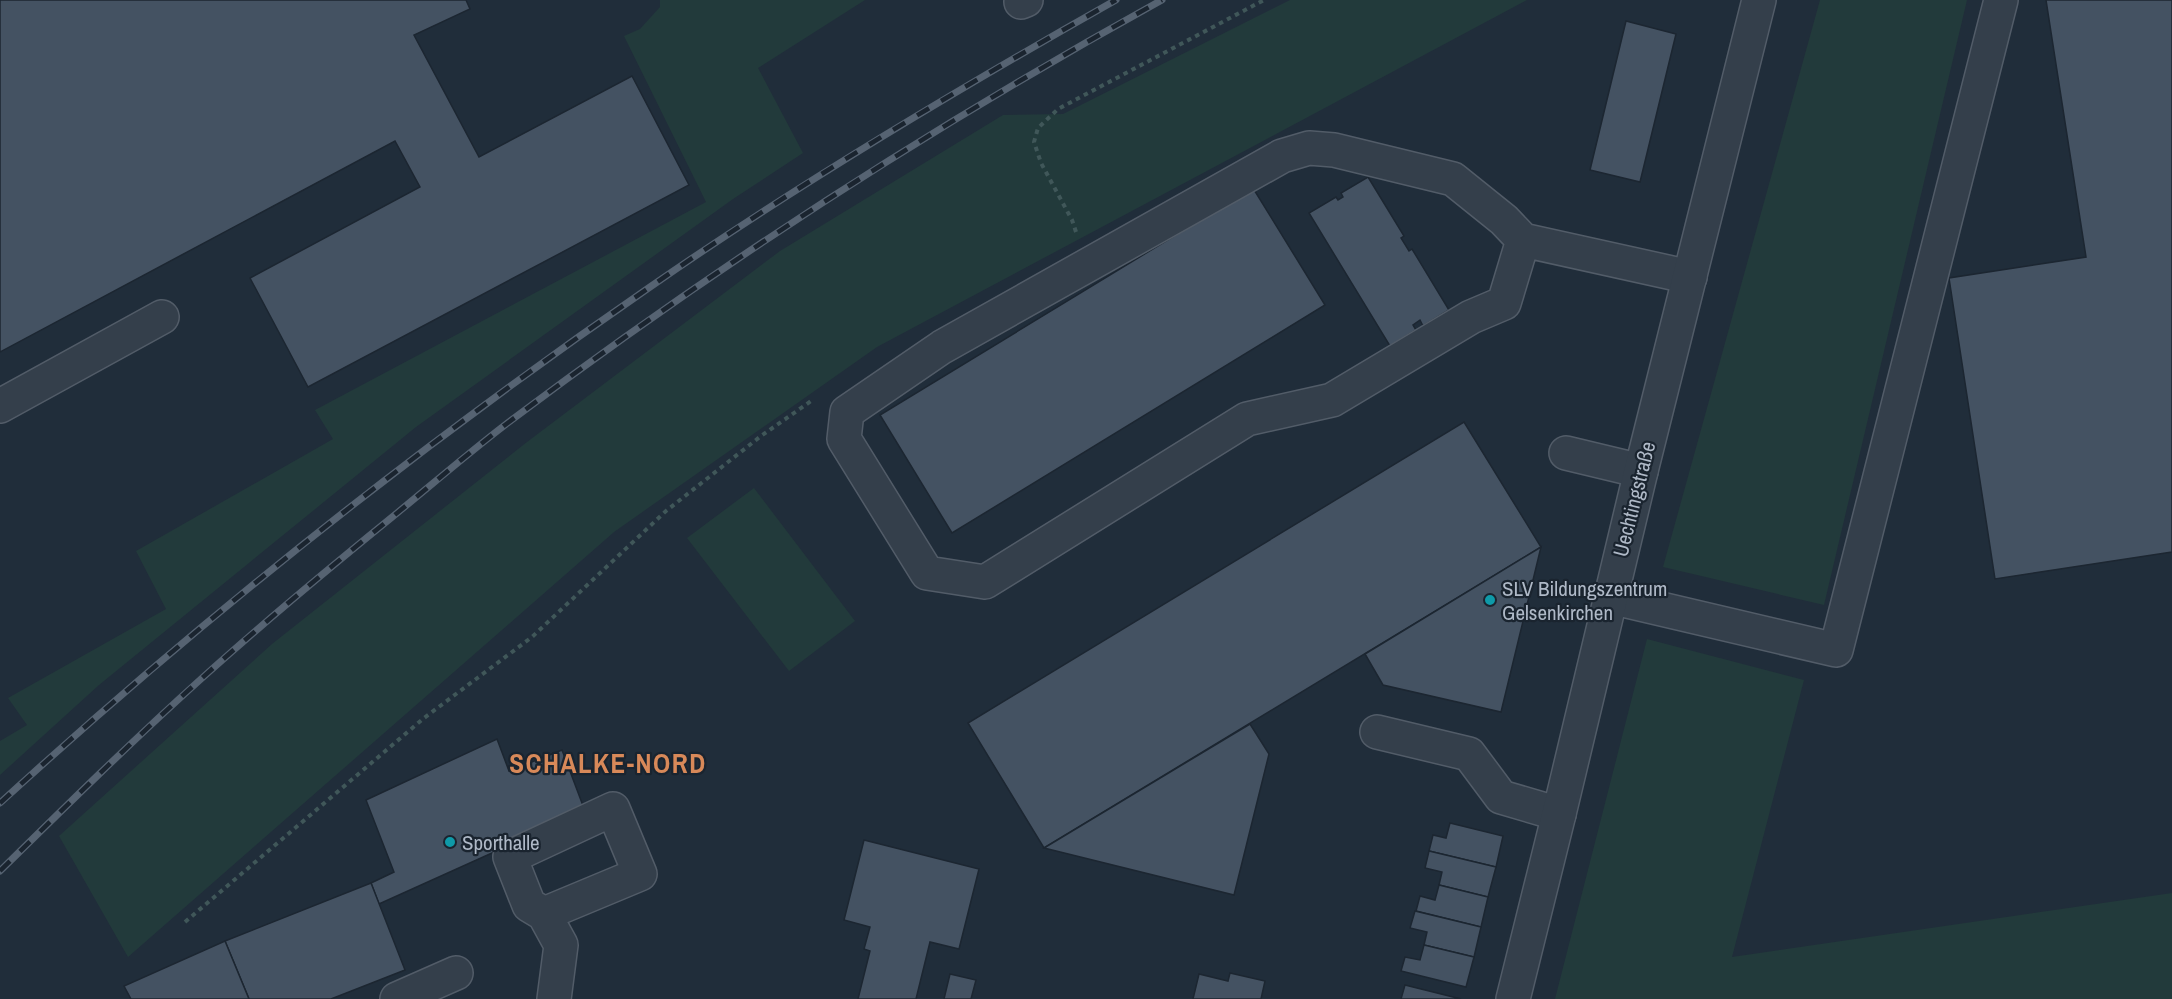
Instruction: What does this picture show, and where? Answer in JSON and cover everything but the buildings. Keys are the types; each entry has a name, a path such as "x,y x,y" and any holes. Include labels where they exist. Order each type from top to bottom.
{"street":[{"name":"Uechtingstraße","path":"1513,999 1641,471 1760,0"},
{"path":"1610,597 1836,650 2001,0"},
{"path":"1523,240 1504,303 1471,317 1332,400 1247,420 985,582 927,573 844,439 847,412 942,347 1282,156 1309,148 1334,150 1453,179 1504,220 1523,240 1690,277"},
{"path":"0,406 162,317"},
{"path":"1566,453 1641,471"},
{"path":"1377,732 1469,754 1501,796 1559,814"},
{"path":"543,914 561,945 554,999"},
{"path":"397,999 456,973"}],"path":[{"path":"1072,240 1076,234 1072,220 1041,163 1034,142 1038,128 1058,109 1264,0"},
{"path":"185,922 424,718 532,637 666,511 761,436 817,397"}],"green space":[{"path":"660,0 865,0 758,68 803,153 733,199 416,427 99,685 0,775 0,741 27,725 8,698 166,609 136,551 333,439 315,410 706,202 624,36 640,29 660,7"},
{"path":"1290,0 1527,0 877,347 614,532 128,957 59,836 272,644 527,442 780,251 1003,115 1063,114"},
{"path":"1820,0 1967,0 1824,605 1663,567"},
{"path":"754,488 855,621 789,671 687,538"},
{"path":"1647,639 1804,680 1732,957 2172,893 2172,999 1555,999"}],"railway":[{"path":"0,803 156,666 316,534 398,470 565,347 707,248 822,174 939,102 1116,0"},
{"path":"0,871 124,750 224,658 505,425 663,310 826,201 992,97 1162,0"}],"place":[{"name":"SLV Bildungszentrum Gelsenkirchen","path":"1490,600"},
{"name":"Sporthalle","path":"450,842"}],"district":[{"name":"SCHALKE-NORD","path":"608,763"}]}
